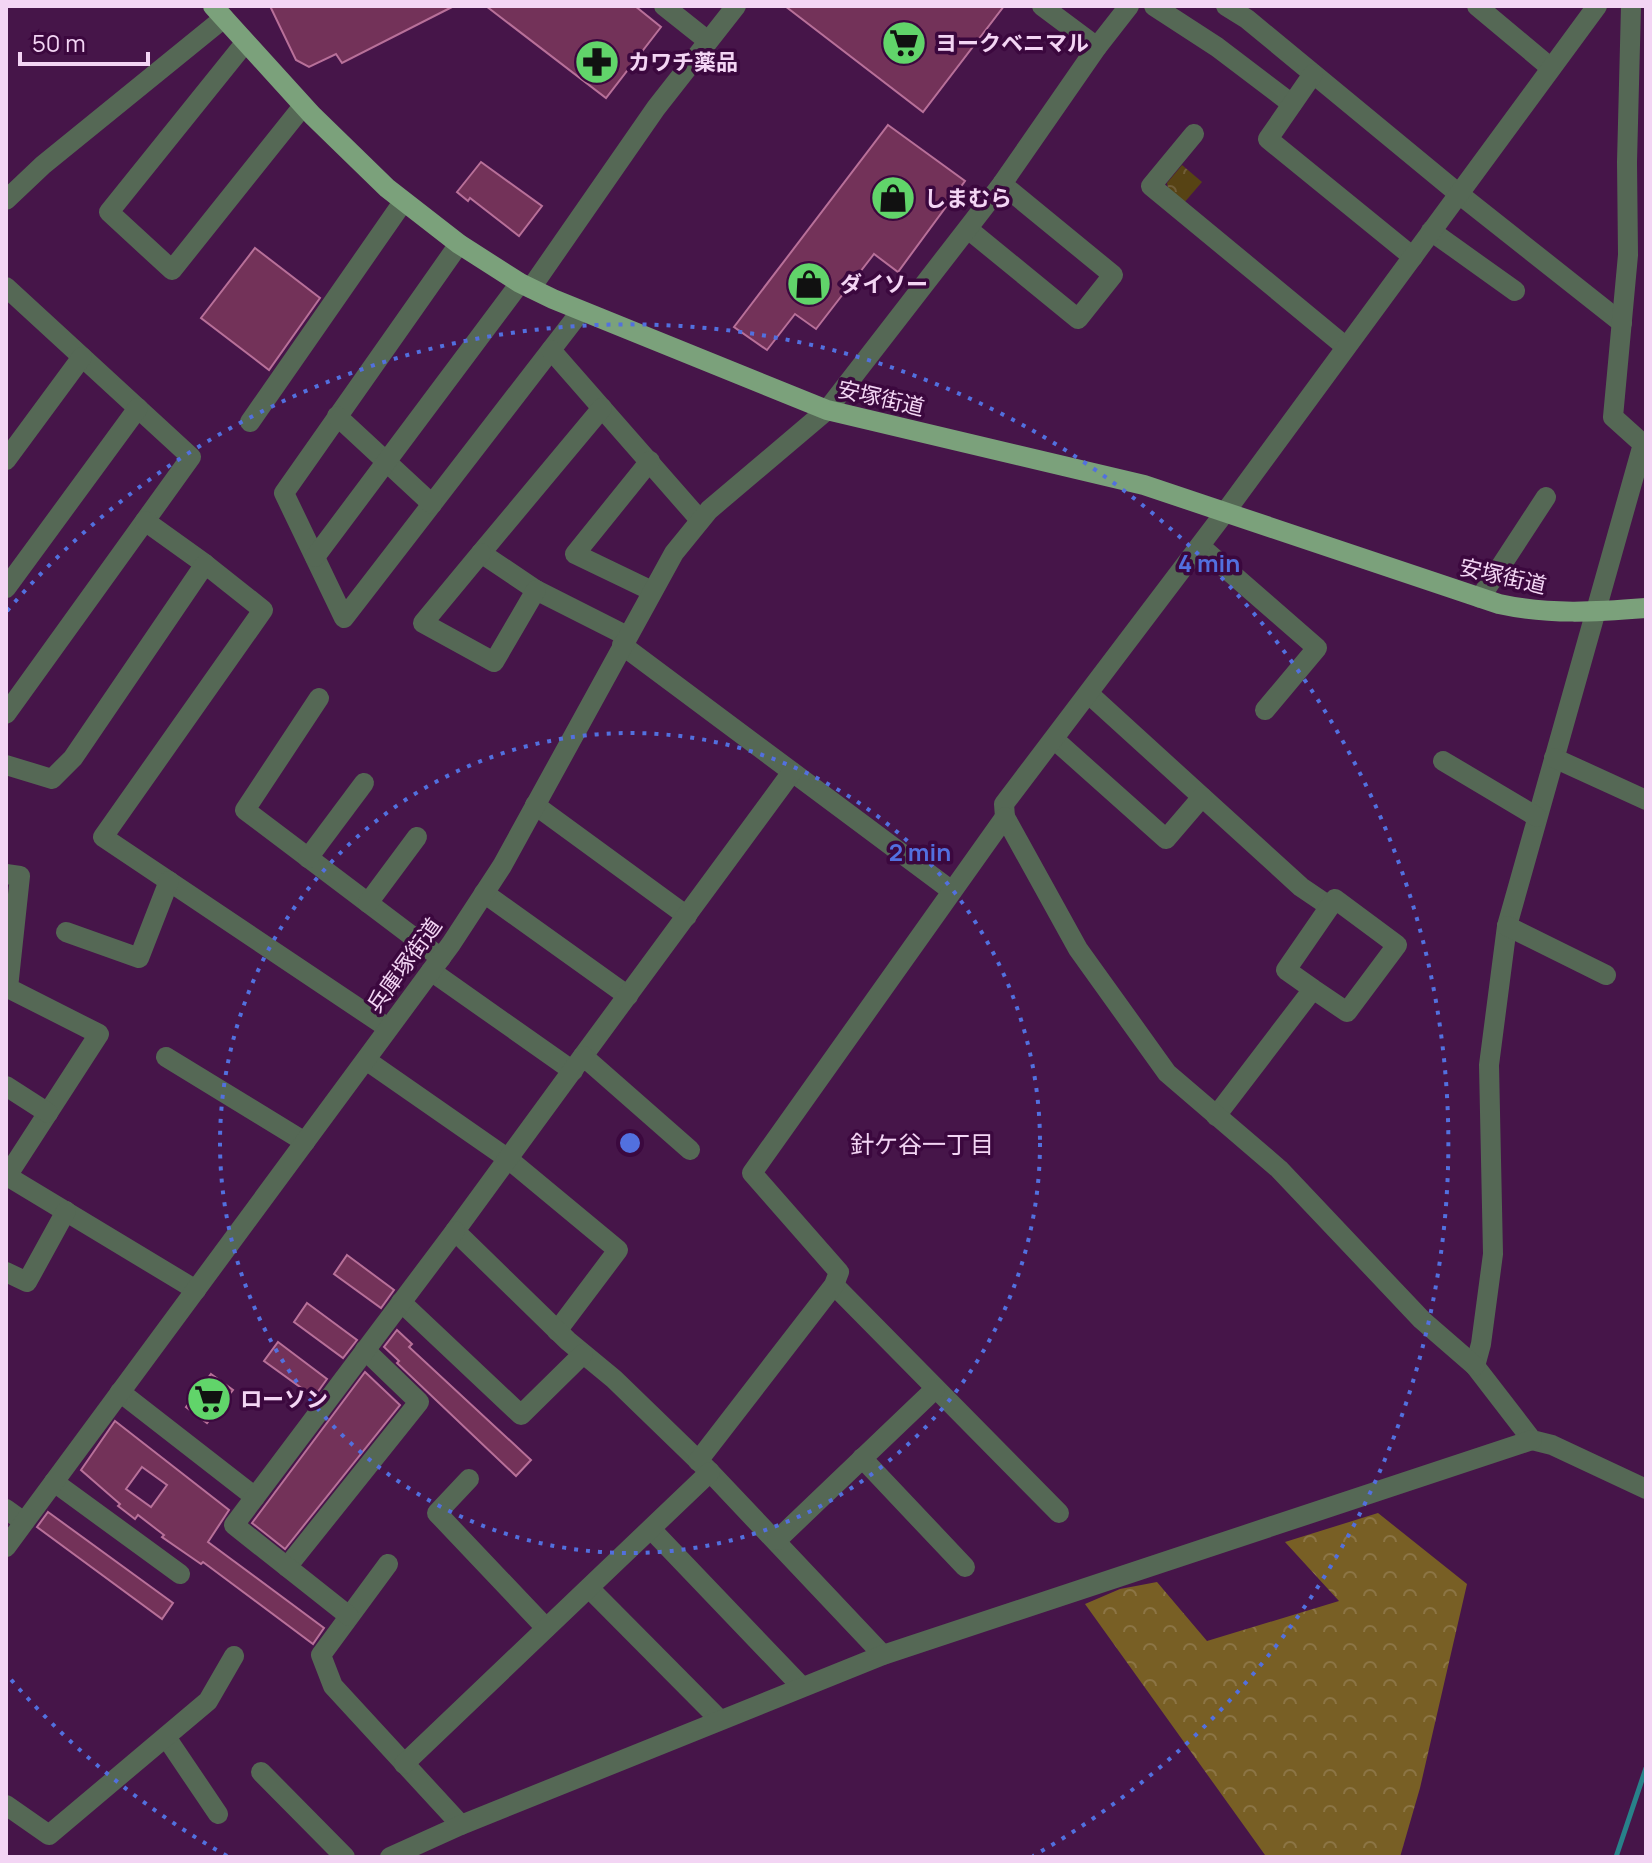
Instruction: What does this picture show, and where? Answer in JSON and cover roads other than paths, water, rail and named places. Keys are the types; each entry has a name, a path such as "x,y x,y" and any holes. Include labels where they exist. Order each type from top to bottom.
{"main road":[{"name":"安塚街道","path":"218,12 303,106 403,202 459,244 526,285 581,311 827,410 1172,494 1480,598 1532,611 1595,612 1646,608"}],"street":[{"path":"664,6 708,41"},
{"path":"315,557 526,285 656,108 736,6"},
{"path":"1042,6 1097,47"},
{"name":"兵庫塚街道","path":"6,1547 366,1060 484,893 674,553 700,520 827,410 1002,184 1129,6"},
{"path":"1154,6 1217,47 1292,104"},
{"path":"1226,6 1247,19 1459,194 1622,323"},
{"path":"1477,6 1551,68"},
{"path":"1532,1440 1475,1366 1422,1320 1279,1169 1167,1073 1078,949 1005,817 1004,804 1200,546 1597,6"},
{"path":"1475,1366 1481,1344 1493,1254 1489,1065 1507,926 1643,444 1613,417 1636,165 1631,6"},
{"path":"6,200 218,12"},
{"path":"245,43 109,212 172,270 303,106"},
{"path":"1313,74 1268,139 1413,257"},
{"path":"1194,134 1151,186 1346,347"},
{"path":"968,229 1078,319 1113,275 1002,184"},
{"path":"250,422 403,202"},
{"path":"1431,231 1515,291"},
{"path":"459,244 284,493 344,618 581,311"},
{"path":"6,287 191,457 6,714"},
{"path":"551,350 700,520"},
{"path":"6,460 82,357"},
{"path":"6,588 138,408"},
{"path":"536,590 494,662 423,623 602,408"},
{"path":"337,416 432,504"},
{"path":"650,461 575,554 652,591"},
{"path":"1480,598 1546,497"},
{"path":"145,521 263,610 103,837 388,1028"},
{"path":"1200,546 1317,648 1265,710"},
{"path":"481,553 536,590 625,640 792,772 952,891"},
{"path":"6,765 52,779 73,758 205,564"},
{"path":"1089,694 1301,887 1329,906"},
{"path":"319,698 245,810 368,903 436,964 578,1063 690,1150"},
{"path":"1055,740 1166,839 1202,797"},
{"path":"1554,758 1646,800"},
{"path":"1443,761 1537,817"},
{"path":"349,1616 234,1525 455,1231 792,772"},
{"path":"308,858 364,783"},
{"path":"535,805 687,916"},
{"path":"404,1764 651,1529 704,1466 834,1285 839,1272 752,1173 1005,817"},
{"path":"368,903 417,837"},
{"path":"6,874 20,876 7,988 99,1034 7,1175 196,1290"},
{"path":"66,932 139,958 169,881"},
{"path":"484,893 628,996"},
{"path":"1335,899 1397,945 1347,1012 1313,989 1286,970 1335,899"},
{"path":"1507,926 1606,975"},
{"path":"1216,1116 1313,989"},
{"path":"166,1057 305,1142"},
{"path":"366,1060 507,1158 618,1250 557,1331"},
{"path":"6,1086 48,1113"},
{"path":"6,1272 27,1282 66,1211"},
{"path":"455,1231 557,1331 614,1379 704,1466 883,1655"},
{"path":"834,1285 1059,1513"},
{"path":"401,1302 521,1415 583,1354"},
{"path":"287,1567 419,1402 365,1350"},
{"path":"777,1540 935,1389"},
{"path":"120,1392 255,1497"},
{"path":"390,1857 461,1825 883,1655 1532,1440 1552,1445 1646,1489"},
{"path":"862,1458 965,1567"},
{"path":"469,1479 437,1513 546,1628"},
{"path":"54,1482 180,1574"},
{"path":"6,1509 24,1522"},
{"path":"651,1529 802,1687"},
{"path":"388,1564 321,1655 333,1686 461,1825"},
{"path":"589,1588 720,1720"},
{"path":"6,1805 49,1835 208,1701 234,1656"},
{"path":"166,1737 218,1814"},
{"path":"261,1772 345,1857"}],"waterway":[{"path":"1616,1857 1646,1768"}],"place":[{"name":"ヨークベニマル","path":"904,43"},
{"name":"カワチ薬品","path":"597,62"},
{"name":"しまむら","path":"893,198"},
{"name":"ダイソー","path":"809,284"},
{"name":"ローソン","path":"209,1399"}],"district":[{"name":"針ケ谷一丁目","path":"922,1145"}]}
